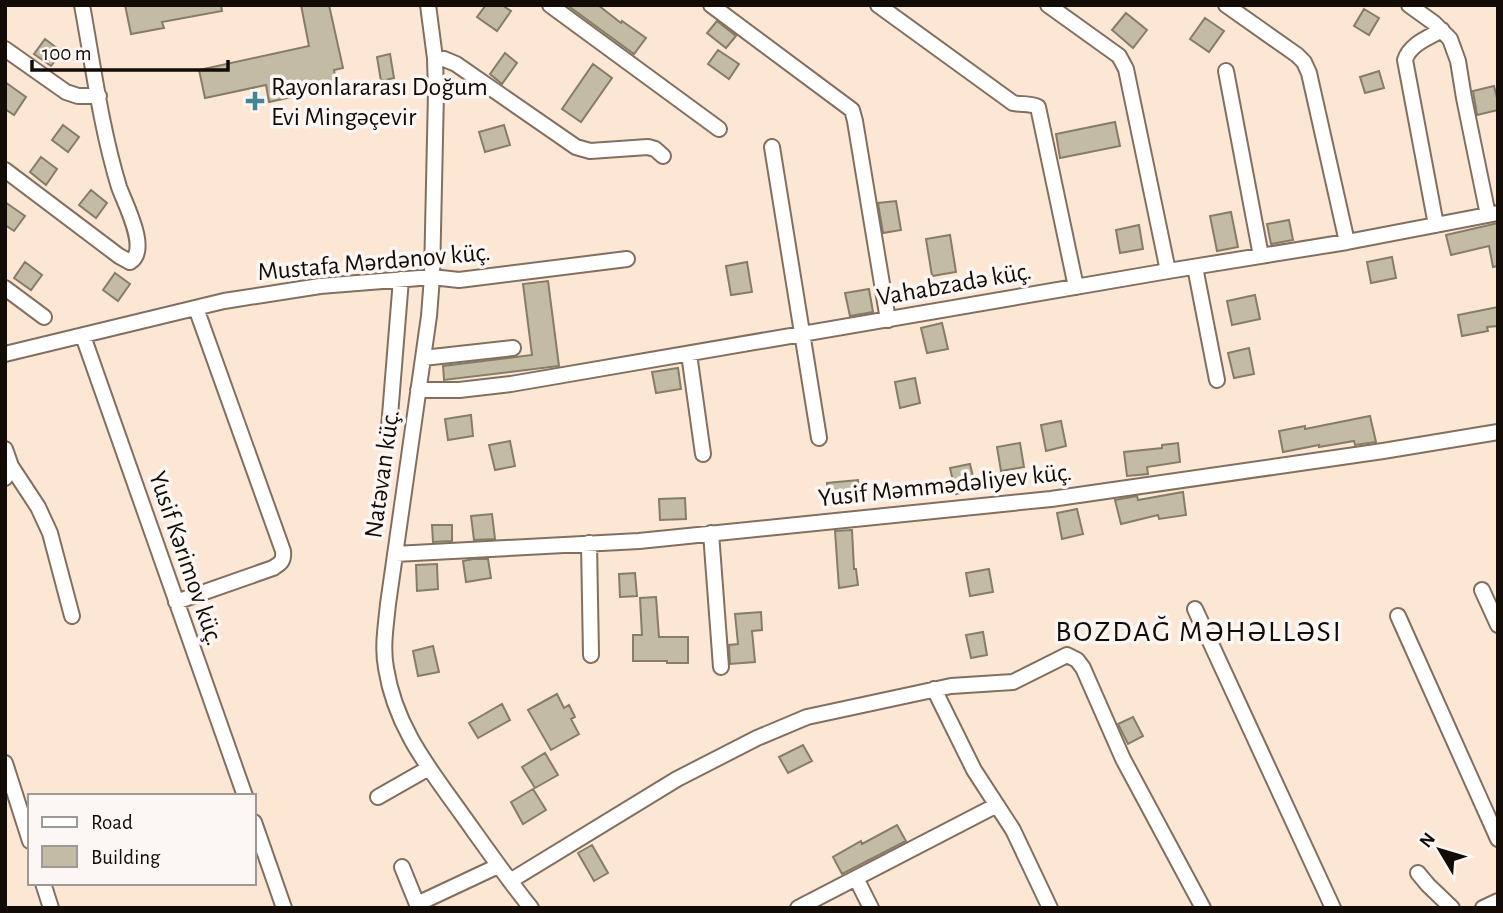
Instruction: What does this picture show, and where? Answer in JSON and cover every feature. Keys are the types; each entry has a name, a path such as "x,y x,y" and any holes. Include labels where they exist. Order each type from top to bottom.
{"street":[{"path":"5,170 113,251 130,262 135,259 138,240 119,186 106,134 82,5"},
{"name":"Natəvan küç.","path":"428,5 435,58 432,277 429,316 388,604 384,641 385,666 396,710 408,735 530,908"},
{"path":"550,5 719,130"},
{"path":"712,5 852,110 888,320"},
{"path":"878,5 1013,103 1038,107 1076,287"},
{"path":"1048,5 1119,56 1126,69 1168,271"},
{"path":"1226,5 1304,62 1309,73 1347,242"},
{"path":"1409,5 1450,39 1458,61 1464,98 1493,214"},
{"path":"1436,225 1405,60 1412,47 1442,30"},
{"path":"5,49 66,92 78,96 99,96"},
{"path":"435,58 456,64 576,147 590,151 648,147 663,156"},
{"path":"1226,71 1261,256"},
{"path":"772,147 818,438"},
{"name":"Vahabzadə küç.","path":"418,390 459,390 511,384 1347,242 1493,214"},
{"name":"Mustafa Mərdənov küç.","path":"5,354 224,301 320,286 432,277 459,280 627,260"},
{"path":"1195,267 1217,380"},
{"path":"389,428 401,279"},
{"path":"5,288 44,317"},
{"path":"176,602 273,568 284,558 195,308"},
{"name":"Yusif Kərimov küç.","path":"83,336 244,794"},
{"path":"423,358 513,348"},
{"path":"689,354 703,453"},
{"name":"Yusif Məmmədəliyev küç.","path":"395,554 639,541 1051,499 1498,432"},
{"path":"5,449 8,472 38,507 50,533 72,616"},
{"path":"711,533 720,667"},
{"path":"589,543 591,656"},
{"path":"1482,590 1498,625"},
{"path":"1195,609 1334,908"},
{"path":"1398,616 1498,839"},
{"path":"510,881 677,779 757,738 807,718 934,689 1013,682 1066,655 1077,660 1083,668 1123,759 1203,908"},
{"path":"934,689 974,770 1013,830 1050,908"},
{"path":"5,764 28,835"},
{"path":"378,797 429,768"},
{"path":"798,908 997,805"},
{"path":"256,828 284,908"},
{"path":"402,867 418,906 499,866"},
{"path":"1418,873 1452,908"},
{"path":"856,878 871,908"},
{"path":"44,885 51,908"},
{"path":"1483,908 1498,901"}],"building":[{"path":"125,5 221,5 222,11 162,22 164,28 131,34"},
{"path":"301,5 329,5 343,68 334,70 337,87 269,102 266,85 205,98 199,70 309,46"},
{"path":"486,5 502,5 511,11 497,31 477,17"},
{"path":"567,5 598,5 646,38 634,54"},
{"path":"1364,9 1379,18 1369,35 1354,26"},
{"path":"1126,13 1147,30 1133,48 1112,30"},
{"path":"1205,18 1224,31 1209,52 1190,39"},
{"path":"717,21 736,36 726,48 707,33"},
{"path":"45,39 62,52 51,66 34,54"},
{"path":"718,50 739,64 729,79 708,64"},
{"path":"505,53 517,63 502,84 490,74"},
{"path":"390,54 394,78 381,81 377,57"},
{"path":"593,64 612,78 581,122 562,109"},
{"path":"1379,71 1384,88 1365,93 1360,77"},
{"path":"5,82 26,97 14,115 5,109"},
{"path":"1494,86 1498,110 1477,115 1473,91"},
{"path":"1115,122 1120,146 1060,158 1056,134"},
{"path":"63,125 79,137 68,152 52,140"},
{"path":"504,125 510,145 485,152 479,132"},
{"path":"41,157 57,169 46,185 30,172"},
{"path":"91,190 107,203 96,218 79,205"},
{"path":"896,201 901,230 883,233 878,203"},
{"path":"5,202 25,216 14,231 5,225"},
{"path":"1231,212 1238,247 1217,251 1210,216"},
{"path":"1289,220 1293,240 1271,244 1267,224"},
{"path":"1498,223 1498,266 1493,267 1489,246 1451,255 1446,235"},
{"path":"1139,225 1143,249 1120,253 1116,230"},
{"path":"950,235 956,272 932,276 926,239"},
{"path":"1392,257 1396,278 1371,283 1367,262"},
{"path":"25,262 42,275 31,290 14,278"},
{"path":"747,262 752,292 731,295 726,266"},
{"path":"115,273 130,284 118,301 103,290"},
{"path":"548,281 559,366 444,380 443,366 532,355 523,284"},
{"path":"869,289 873,312 850,316 845,293"},
{"path":"1255,295 1260,319 1232,325 1227,301"},
{"path":"1498,307 1498,326 1487,327 1488,331 1462,336 1458,315"},
{"path":"942,323 948,349 927,353 921,328"},
{"path":"1249,348 1254,374 1234,378 1228,353"},
{"path":"678,368 681,389 656,393 652,372"},
{"path":"915,378 920,403 900,408 895,382"},
{"path":"471,415 473,436 448,440 445,419"},
{"path":"1370,416 1376,442 1355,445 1354,441 1283,452 1279,431 1305,426 1305,429"},
{"path":"1061,421 1066,446 1046,451 1041,425"},
{"path":"510,441 515,466 495,470 489,445"},
{"path":"1020,443 1024,467 1001,471 997,447"},
{"path":"1178,443 1180,462 1147,467 1148,474 1127,476 1124,452 1162,448 1162,445"},
{"path":"970,464 976,489 956,494 950,468"},
{"path":"858,480 860,502 828,505 827,483"},
{"path":"1183,492 1186,515 1159,519 1158,515 1121,524 1115,500 1137,496 1138,500"},
{"path":"685,498 686,519 660,520 659,499"},
{"path":"1077,509 1083,534 1062,539 1057,513"},
{"path":"492,514 495,539 474,540 471,516"},
{"path":"432,525 452,525 452,541 433,542"},
{"path":"852,530 854,569 858,585 839,588 835,531"},
{"path":"488,559 491,578 466,582 463,561"},
{"path":"437,564 438,589 417,591 416,565"},
{"path":"989,569 993,592 970,596 966,573"},
{"path":"635,573 637,596 620,597 619,574"},
{"path":"656,597 659,637 688,637 688,663 633,661 633,635 642,635 640,598"},
{"path":"761,612 762,630 752,631 755,662 730,664 729,645 738,644 735,614"},
{"path":"983,632 987,655 971,658 966,635"},
{"path":"433,646 439,672 418,676 413,651"},
{"path":"557,694 564,708 569,705 575,717 571,719 579,734 551,750 528,710"},
{"path":"502,704 510,720 478,738 469,723"},
{"path":"1133,717 1143,736 1128,744 1118,724"},
{"path":"803,745 812,761 788,773 779,757"},
{"path":"545,753 558,775 535,788 522,767"},
{"path":"533,789 546,810 523,824 511,802"},
{"path":"897,825 906,841 842,874 833,857"},
{"path":"592,845 608,873 594,881 578,853"}],"place":[{"name":"Rayonlararası Doğum Evi Mingəçevir","path":"255,101"}],"district":[{"name":"BOZDAĞ MƏHƏLLƏSI","path":"1199,631"}]}
